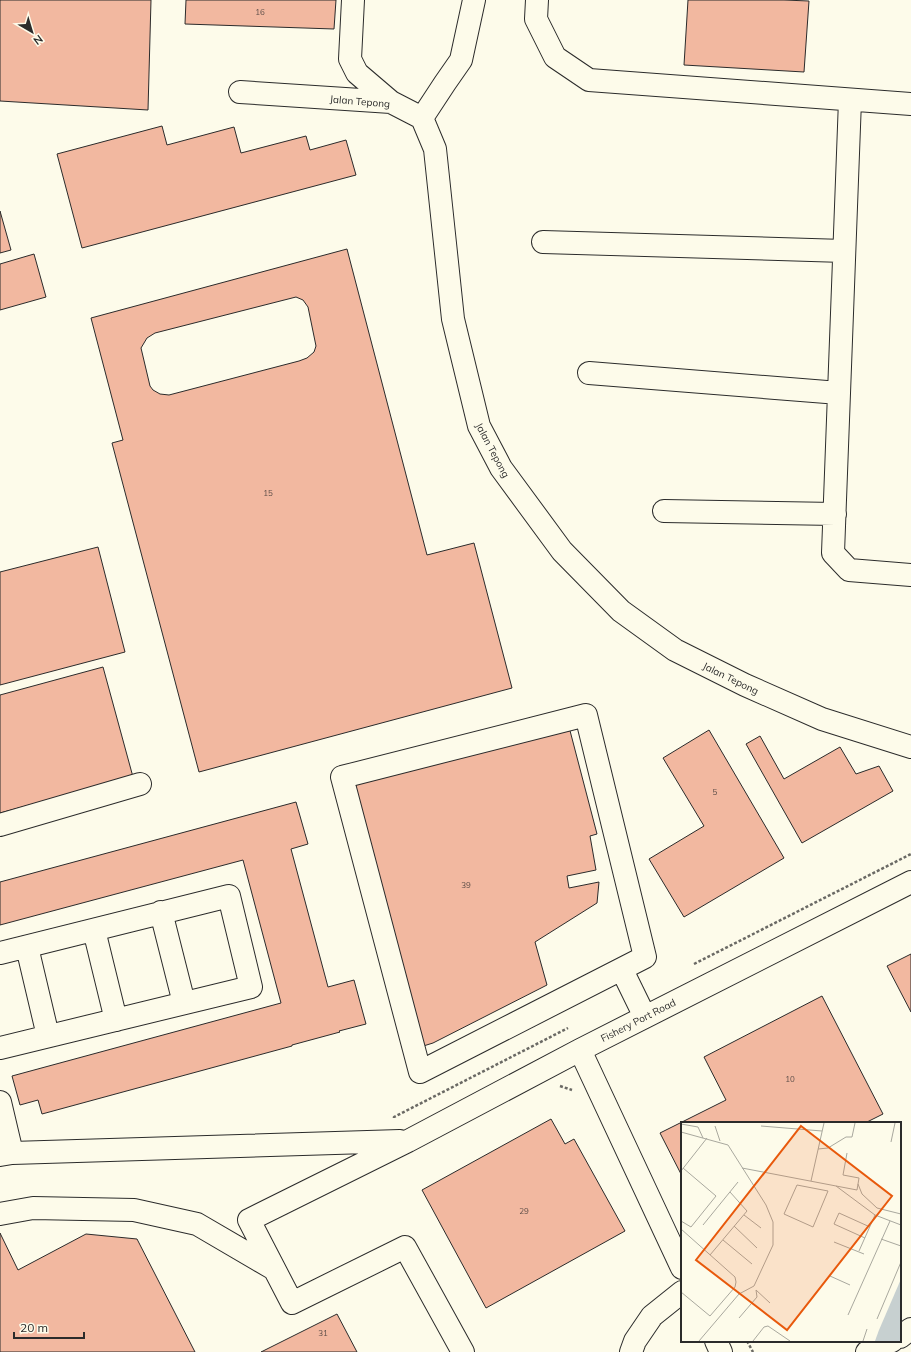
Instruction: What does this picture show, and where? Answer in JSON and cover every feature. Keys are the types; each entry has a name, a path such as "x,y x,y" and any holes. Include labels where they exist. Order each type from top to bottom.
{"street":[{"path":"353,0 350,59 357,73 391,102"},
{"path":"422,118 461,60 474,0"},
{"path":"537,0 536,19 555,57 589,80 911,104"},
{"name":"Jalan Tepong","path":"240,92 391,102 422,118 435,149 454,319 479,426 501,468 562,551 621,611 675,650 745,685 822,719 911,747"},
{"path":"850,100 833,553 850,570 911,575"},
{"path":"543,242 844,252"},
{"path":"589,373 840,393"},
{"path":"664,511 835,514"},
{"path":"586,716 645,957 622,970 420,1072 342,777 586,716"},
{"path":"0,825 140,784"},
{"name":"Fishery Port Road","path":"274,1269 249,1220 408,1141 580,1050 911,882"},
{"path":"0,953 229,896 250,987 0,1048"},
{"path":"161,912 184,1003"},
{"path":"94,930 116,1020"},
{"path":"27,947 48,1036"},
{"path":"622,970 645,1017"},
{"path":"580,1050 681,1266"},
{"path":"0,1102 6,1154 408,1141"},
{"path":"0,1214 33,1208 134,1210 197,1224 274,1269 292,1303 405,1247 463,1352"},
{"path":"631,1352 635,1341 652,1316 681,1293"},
{"path":"901,1336 911,1329"},
{"path":"716,1342 721,1352"},
{"path":"867,1352 890,1342"}],"path":[{"path":"555,1085 577,1091"},
{"path":"747,1342 752,1352"}],"building":[{"path":"0,0 151,0 148,110 0,101"},
{"path":"186,0 336,0 334,29 185,24"},
{"path":"688,0 809,1 804,72 684,65"},
{"path":"162,126 167,145 234,127 241,153 306,136 310,150 346,140 356,175 82,248 57,154"},
{"path":"0,211 11,250 0,253"},
{"path":"347,249 427,555 474,543 512,688 199,772 112,443 123,440 91,318","holes":["296,297 303,300 308,307 316,346 314,352 307,358 169,395 160,394 153,390 150,386 141,348 147,338 155,333"]},
{"path":"34,254 46,297 0,310 0,264"},
{"path":"98,547 125,652 0,685 0,572"},
{"path":"103,667 133,777 0,813 0,695"},
{"path":"568,723 597,834 590,836 596,870 567,876 569,888 599,882 597,903 535,942 547,985 433,1043 404,1052 340,782"},
{"path":"709,730 784,858 684,917 649,859 704,826 663,758"},
{"path":"760,736 784,779 840,747 856,774 879,766 893,791 802,843 746,744"},
{"path":"296,802 308,844 291,849 328,987 354,980 366,1024 292,1046 42,1114 38,1100 20,1105 12,1076 281,1003 243,860 0,925 0,882"},
{"path":"911,954 911,1012 887,966"},
{"path":"822,996 883,1114 867,1122 682,1122 726,1100 704,1057"},
{"path":"551,1119 565,1144 574,1139 625,1231 486,1308 422,1190"},
{"path":"681,1122 681,1174 660,1133"},
{"path":"0,1233 18,1270 86,1234 137,1239 195,1352 0,1352"},
{"path":"337,1314 357,1352 261,1352"}]}
